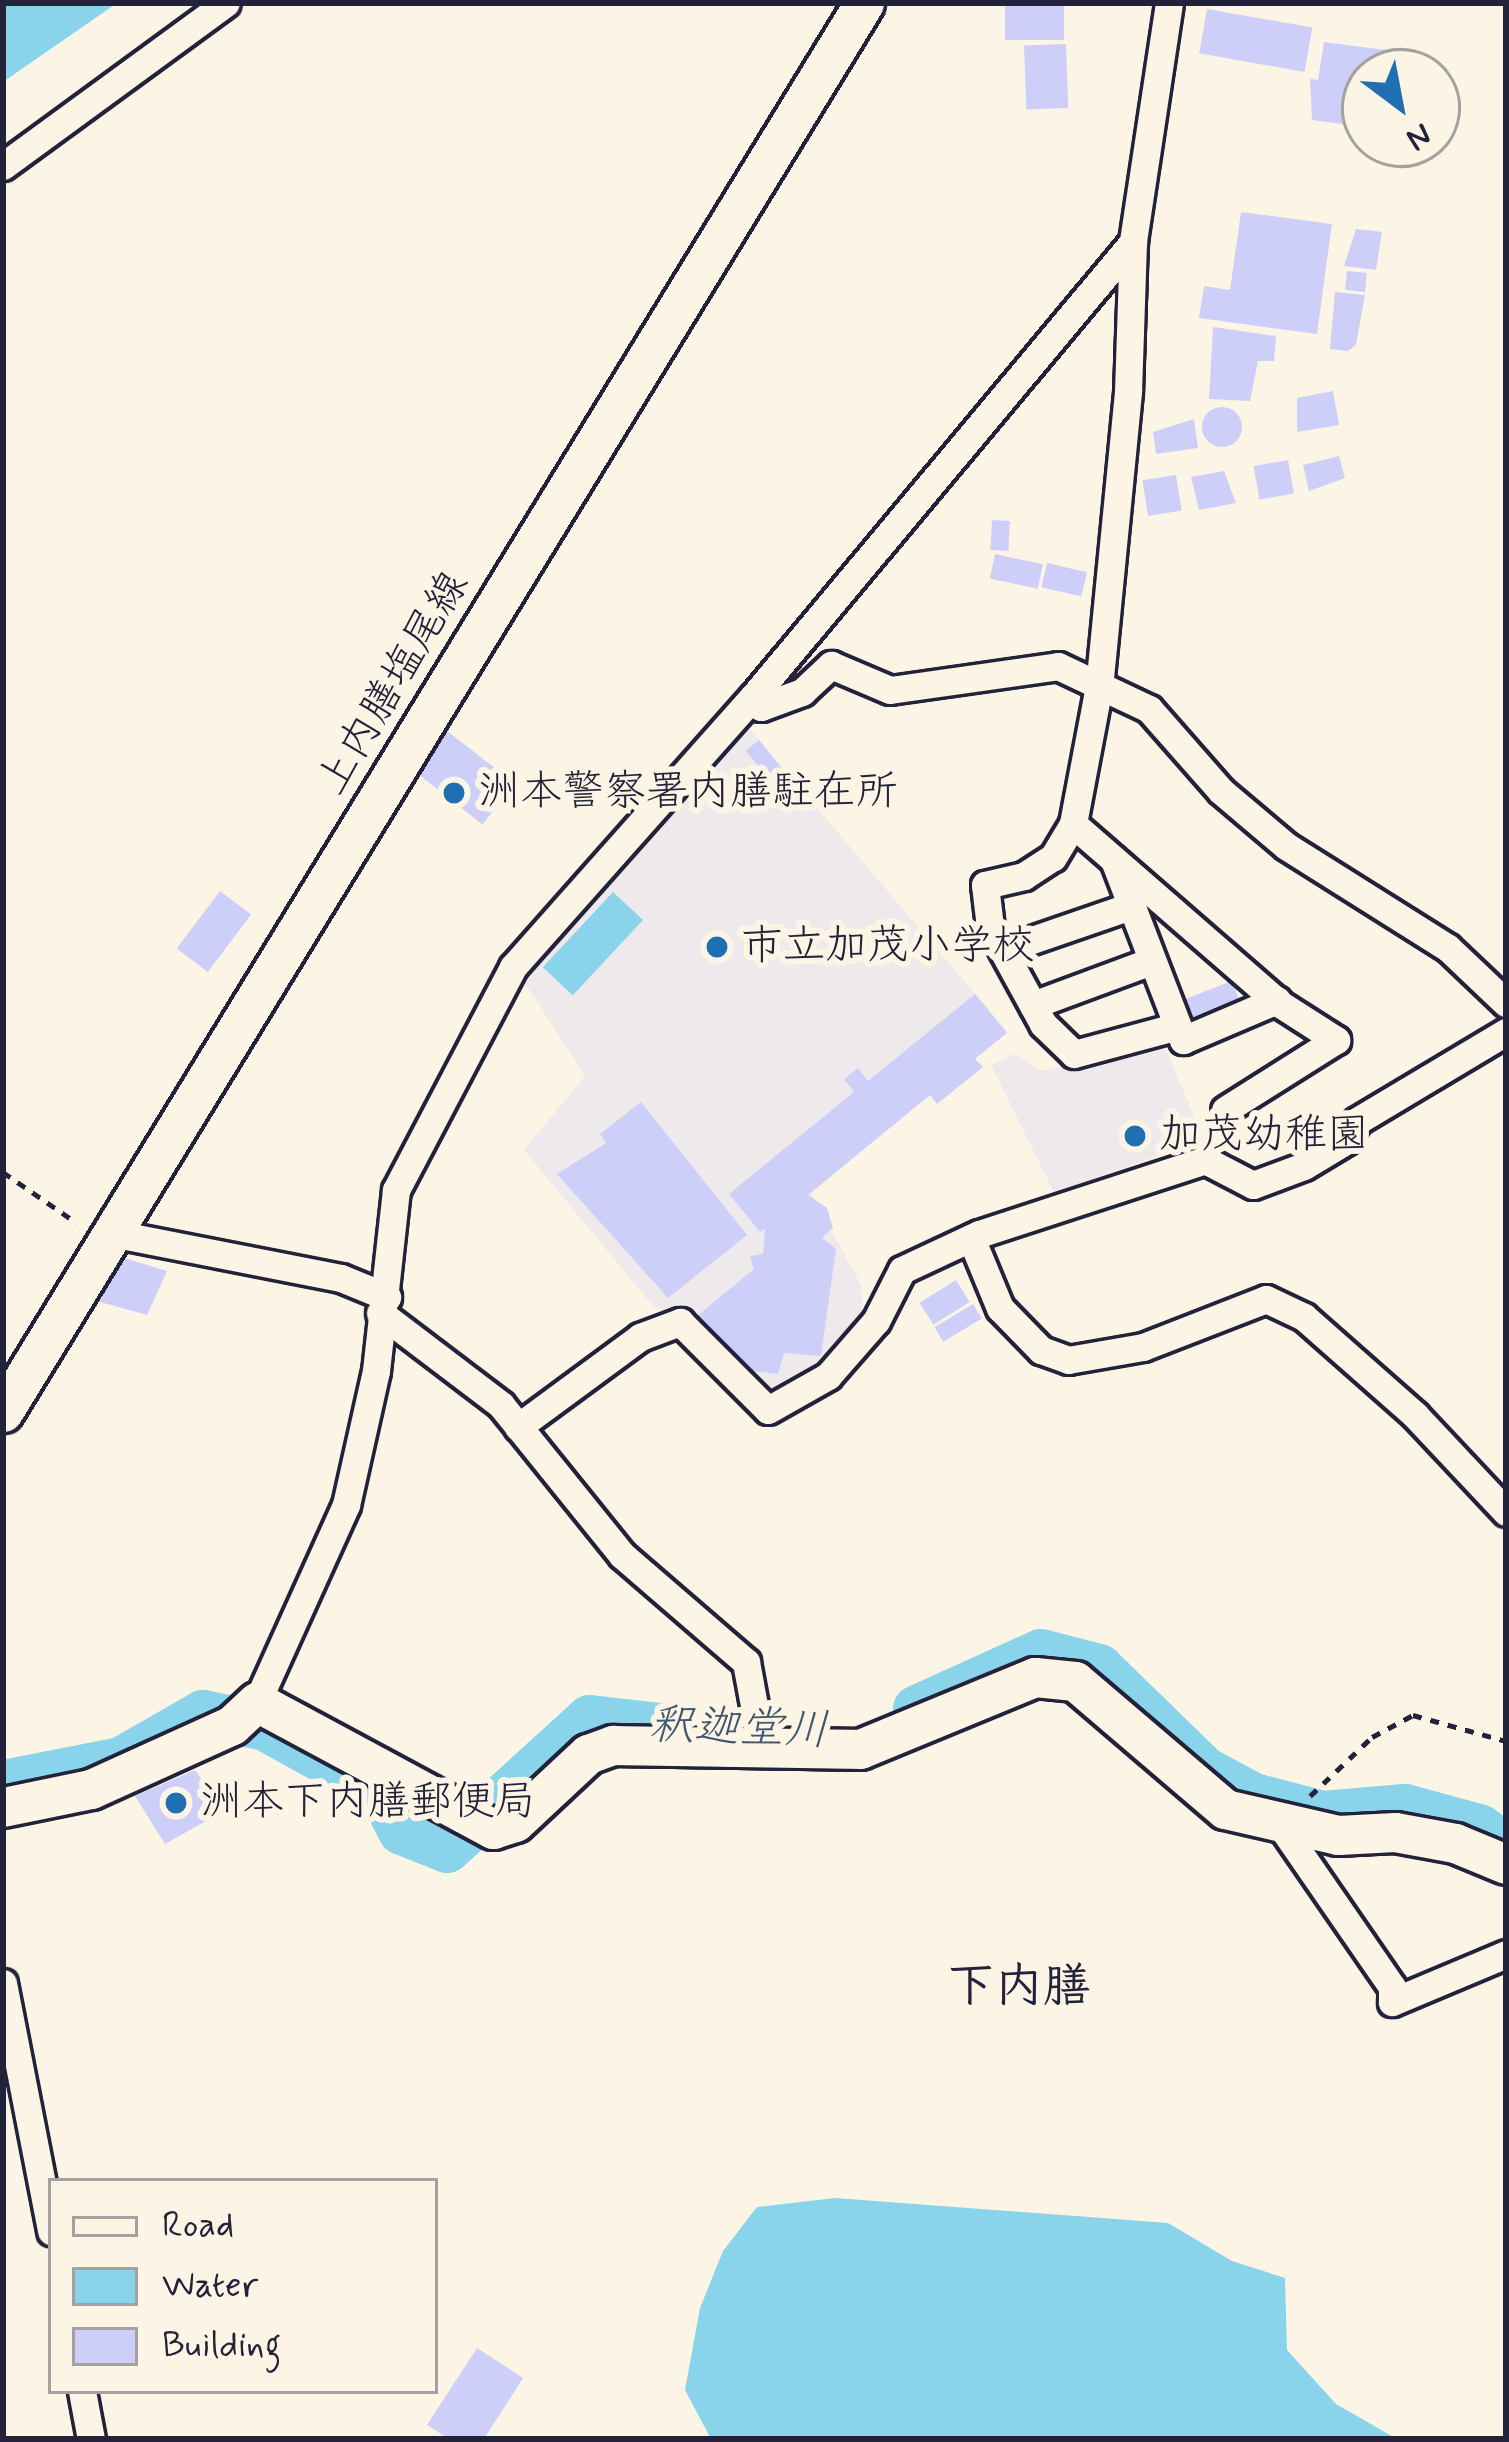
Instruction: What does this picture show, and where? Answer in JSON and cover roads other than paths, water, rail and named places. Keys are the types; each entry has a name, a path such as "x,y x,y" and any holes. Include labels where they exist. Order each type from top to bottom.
{"main road":[{"name":"上内膳塩尾線","path":"3,1412 116,1234 864,3"},
{"path":"3,1807 92,1790 245,1715 481,1823 515,1822 587,1754 613,1745 762,1738 860,1749 1036,1677 1075,1681 1225,1809 1281,1826 1395,1832 1455,1843 1506,1864"}],"street":[{"path":"3,166 226,3"},
{"path":"1169,3 1132,242 1128,392 1099,686 1073,824 1052,857 1024,876 985,885 990,927 1033,1005 1074,1054 1175,1027"},
{"path":"245,1715 346,1505 384,1305 396,1190 513,967 753,697 1132,242"},
{"path":"753,697 761,707 802,692 831,665 890,690 1058,666 1149,710 1221,790 1286,846 1448,947 1506,1003"},
{"path":"1073,824 1277,1000 1336,1040 1225,1110"},
{"path":"1113,857 1183,1040 1277,1000"},
{"path":"1003,950 1131,906"},
{"path":"1033,1005 1151,961"},
{"path":"518,1427 640,1337 680,1322 768,1410 828,1376 876,1321 902,1270 970,1238 1205,1160 1253,1185 1304,1166 1347,1140 1357,1121 1506,1032"},
{"path":"116,1234 341,1278 384,1305 518,1427 622,1555 746,1662 762,1738"},
{"path":"970,1238 1000,1308 1041,1350 1068,1360 1143,1347 1266,1299 1304,1317 1415,1415 1506,1512"},
{"path":"1281,1826 1392,1987 1392,2002 1506,1954"},
{"path":"3,1983 48,2216"},
{"path":"83,2394 91,2439"}],"water":[{"path":"3,3 117,3 3,82"},
{"path":"613,892 643,920 573,995 543,967"},
{"path":"835,2198 1168,2223 1232,2261 1285,2278 1287,2350 1336,2404 1397,2439 711,2439 685,2390 700,2308 723,2251 757,2207"}],"waterway":[{"name":"釈迦堂川","path":"917,1709 1041,1653 1099,1668 1205,1771 1254,1797 1323,1815 1405,1808 1479,1828 1506,1846"},
{"name":"釈迦堂川","path":"3,1784 121,1761 203,1714 265,1727 381,1791 402,1831 447,1849 590,1719 704,1732"}],"place":[{"name":"洲本警察署内膳駐在所","path":"454,793"},
{"name":"市立加茂小学校","path":"717,947"},
{"name":"加茂幼稚園","path":"1135,1136"},
{"name":"洲本下内膳郵便局","path":"176,1803"}],"district":[{"name":"下内膳","path":"1019,1988"}]}
